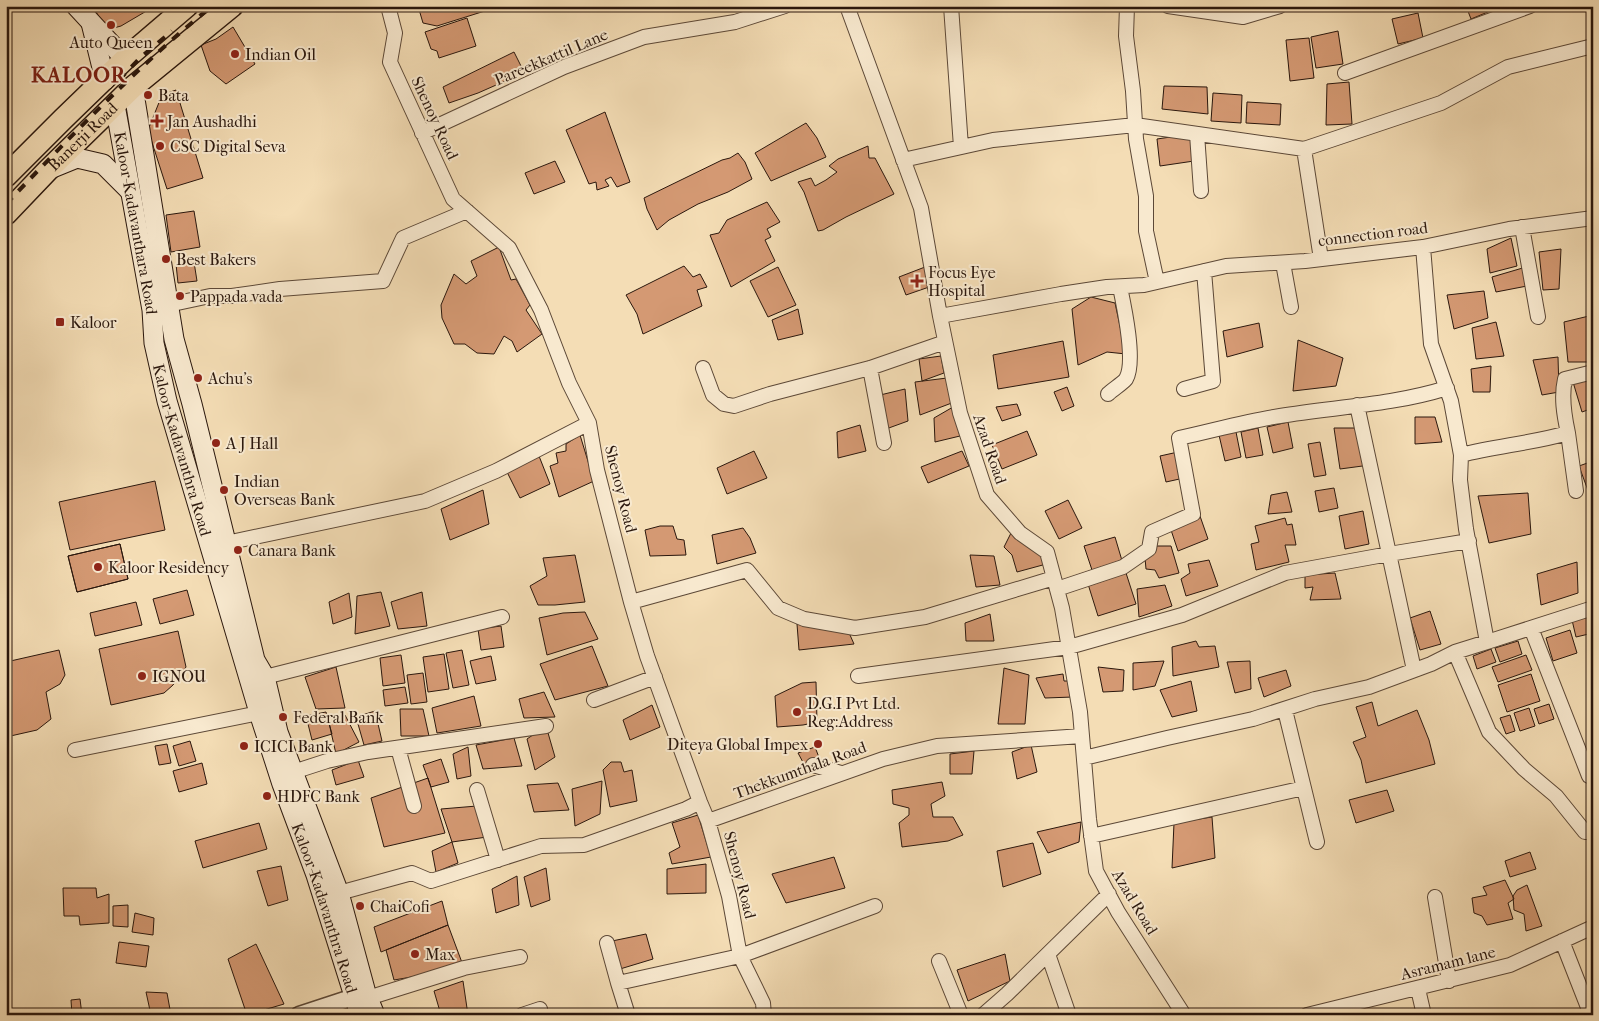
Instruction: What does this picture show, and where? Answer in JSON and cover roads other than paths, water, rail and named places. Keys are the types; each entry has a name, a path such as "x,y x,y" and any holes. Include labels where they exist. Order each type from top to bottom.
{"main road":[{"path":"76,6 126,59 133,87"},
{"name":"Banerji Road","path":"6,176 126,59 187,6"},
{"path":"197,6 215,20"},
{"name":"Banerji Road","path":"6,214 133,87 232,6"},
{"path":"90,22 105,80 115,105"},
{"name":"Kaloor-Kadavanthara Road","path":"133,87 160,307 154,343"},
{"name":"Kaloor-Kadavanthara Road","path":"115,105 130,191 160,307 174,339 192,404 255,660 265,677 278,732 340,893 365,1004"},
{"path":"48,170 76,158 103,164 130,191"},
{"name":"Kaloor-Kadavanthra Road","path":"154,343 170,407 259,713 282,784 365,1004"}],"street":[{"name":"Shenoy Road","path":"388,6 395,33 390,62 453,199 509,248 541,310 569,383 589,423 597,470 631,602 655,677 708,820 729,896 740,956 763,1002 764,1015"},
{"name":"Pareekkattil Lane","path":"422,133 564,67 644,37 735,22 786,6"},
{"name":"Azad Road","path":"846,6 921,208 940,316 960,413 987,495 1020,533 1047,552 1056,584 1069,647 1080,712 1096,871 1118,912 1184,1015"},
{"path":"951,6 961,147"},
{"path":"1126,6 1126,36 1135,125 1146,196 1146,231 1157,282"},
{"path":"1168,6 1243,17 1280,6"},
{"path":"1345,73 1530,6"},
{"path":"903,160 993,140 1135,125 1304,149 1442,104 1508,67 1593,46"},
{"path":"1197,134 1201,190"},
{"path":"1304,149 1321,259"},
{"path":"160,307 210,296 232,296 280,289 383,280 403,238 467,211"},
{"name":"connection road","path":"940,316 1061,294 1144,285 1226,266 1321,259 1423,247 1522,227 1593,218"},
{"path":"1522,227 1538,317"},
{"path":"1423,247 1431,344 1451,401 1461,454 1460,480 1466,529 1487,642"},
{"path":"1283,262 1291,307"},
{"path":"1184,389 1213,381 1204,271"},
{"path":"1108,394 1126,379 1130,367 1128,326 1120,287"},
{"path":"703,368 713,395 724,404 734,406 770,394 870,368 945,342"},
{"path":"870,368 884,443"},
{"path":"1576,491 1563,388 1565,379 1593,372"},
{"path":"631,602 747,570 778,608 804,619 855,628 925,617 1123,568 1149,549 1152,532 1193,514 1178,438 1278,416 1424,395 1447,388"},
{"path":"170,407 192,404"},
{"path":"1357,405 1414,670"},
{"path":"226,542 424,501 496,472 589,423"},
{"path":"1461,454 1542,440 1568,433"},
{"path":"858,676 1069,647 1182,615 1285,574 1469,541"},
{"path":"1084,758 1245,721 1315,699 1369,687 1455,652 1593,608"},
{"path":"265,677 502,617"},
{"path":"1531,628 1589,776"},
{"path":"1455,652 1489,732 1524,769 1556,796 1585,832 1593,832"},
{"path":"594,700 655,677"},
{"path":"1285,710 1317,842"},
{"path":"75,750 259,713"},
{"path":"293,772 368,752 546,726"},
{"name":"Thekkumthala Road","path":"708,820 884,759 937,746 1082,736"},
{"path":"398,748 414,806"},
{"path":"813,765 841,773"},
{"path":"1091,836 1304,788"},
{"path":"477,790 498,860"},
{"path":"340,893 412,873 431,881 541,846 584,845 686,809 700,802"},
{"path":"983,1015 1109,894"},
{"path":"1435,897 1449,981"},
{"path":"618,983 740,956 874,906"},
{"name":"Asramam lane","path":"1306,1015 1510,965 1593,927"},
{"path":"1562,942 1590,1015"},
{"path":"607,943 628,1015"},
{"path":"1048,954 1069,1015"},
{"path":"299,1015 365,1004 464,968 520,957"},
{"path":"939,961 961,1015"},
{"path":"1418,989 1424,1015"},
{"path":"522,1015 540,1009"}],"railway":[{"path":"6,204 132,77 212,6"},
{"path":"119,80 140,58 172,31"}],"place":[{"name":"Auto Queen","path":"111,25"},
{"name":"Indian Oil","path":"235,54"},
{"name":"Bata","path":"148,95"},
{"name":"Jan Aushadhi","path":"157,121"},
{"name":"CSC Digital Seva","path":"160,146"},
{"name":"Best Bakers","path":"166,259"},
{"name":"Focus Eye Hospital","path":"917,281"},
{"name":"Pappada vada","path":"180,296"},
{"name":"Kaloor","path":"60,322"},
{"name":"Achu's","path":"198,378"},
{"name":"A J Hall","path":"216,443"},
{"name":"Indian Overseas Bank","path":"224,490"},
{"name":"Canara Bank","path":"238,550"},
{"name":"Kaloor Residency","path":"98,567"},
{"name":"IGNOU","path":"142,676"},
{"name":"D.G.I Pvt Ltd. Reg:Address","path":"797,712"},
{"name":"Federal Bank","path":"283,717"},
{"name":"Diteya Global Impex","path":"818,744"},
{"name":"ICICI Bank","path":"244,746"},
{"name":"HDFC Bank","path":"267,796"},
{"name":"ChaiCofi","path":"360,906"},
{"name":"Max","path":"415,954"}],"district":[{"name":"KALOOR","path":"79,75"}]}
